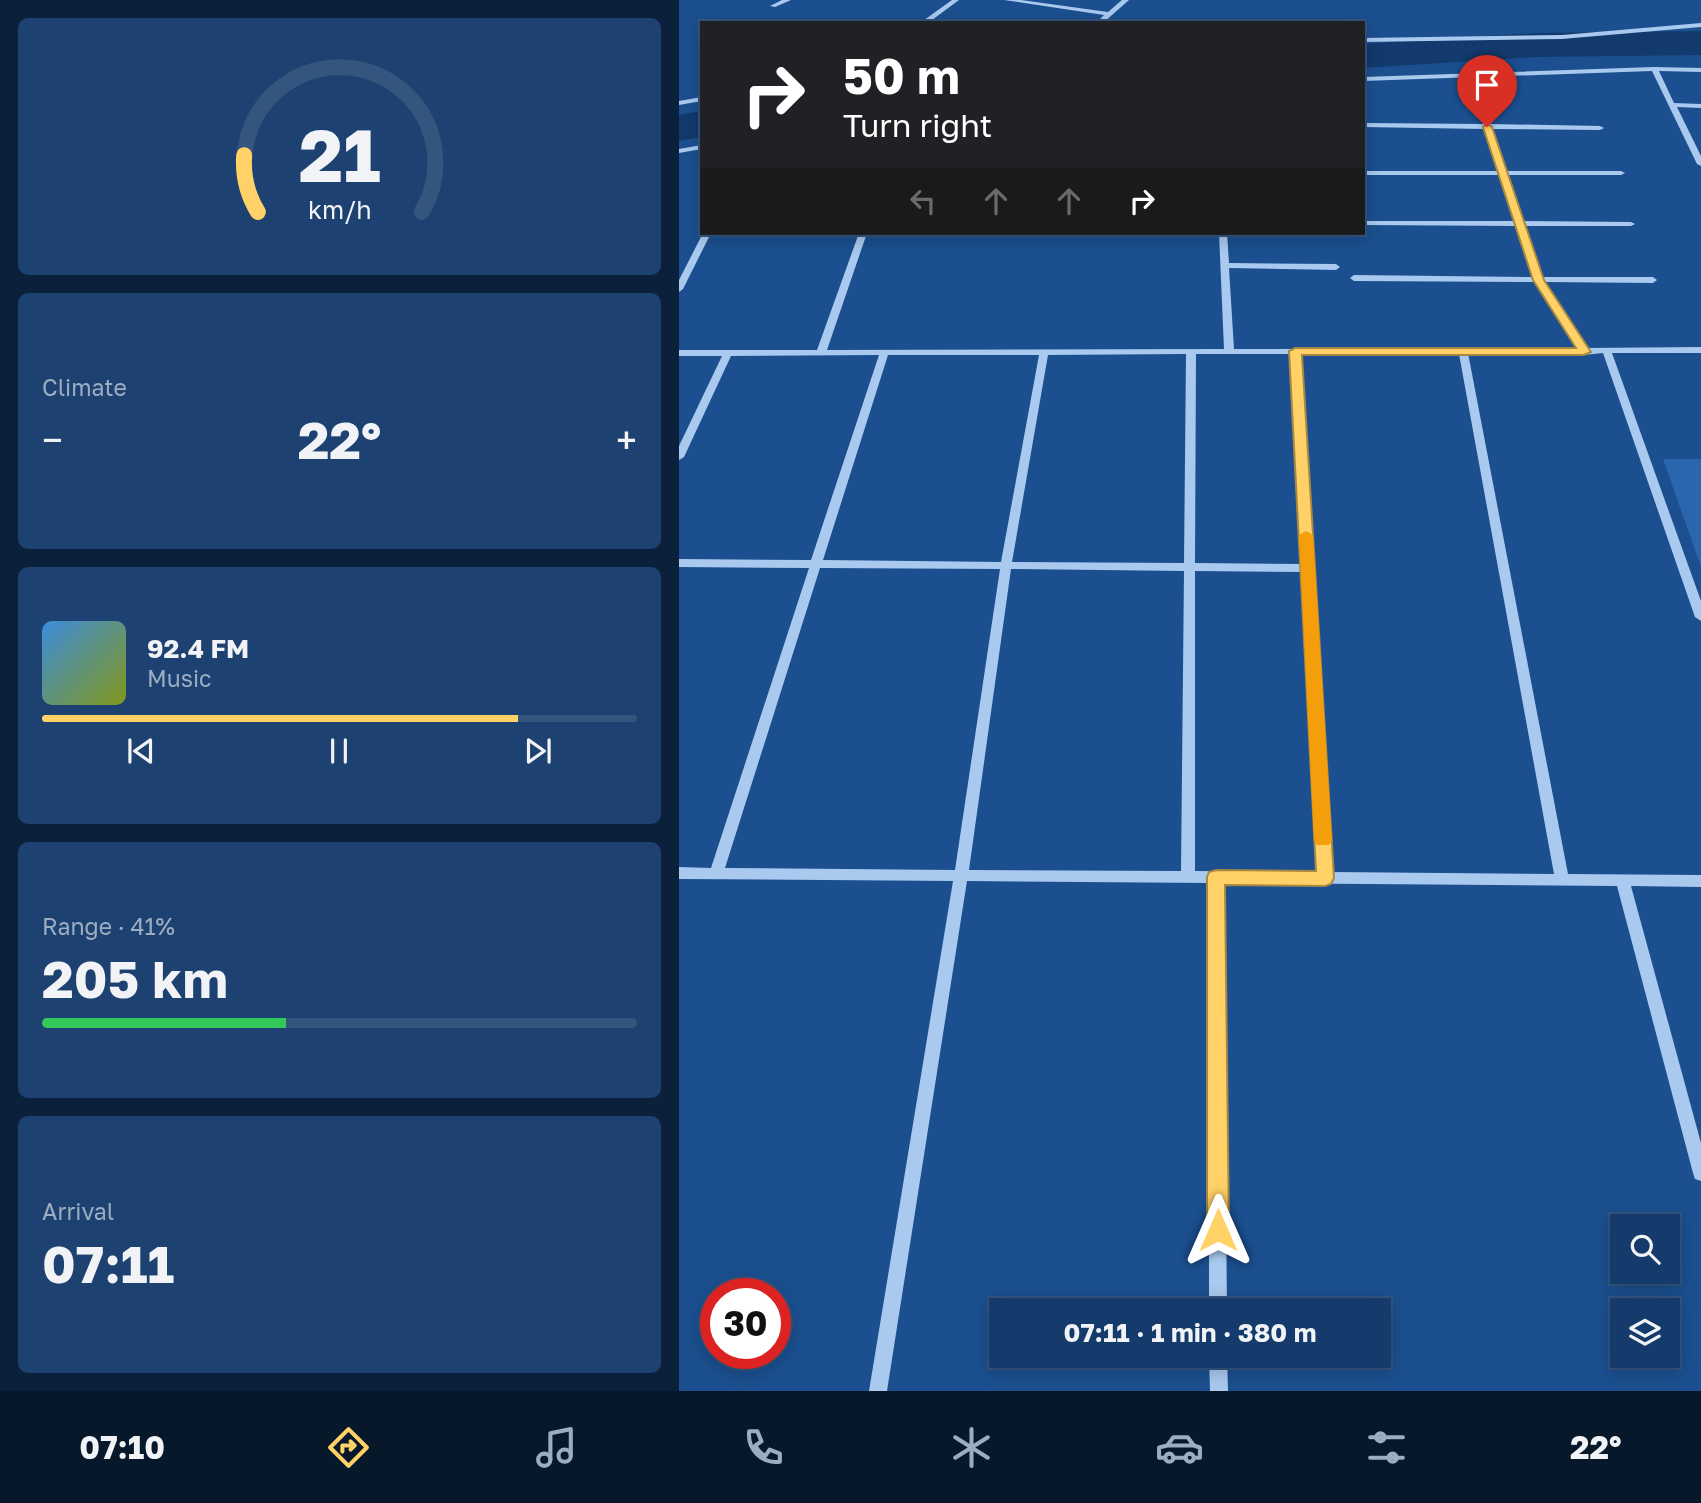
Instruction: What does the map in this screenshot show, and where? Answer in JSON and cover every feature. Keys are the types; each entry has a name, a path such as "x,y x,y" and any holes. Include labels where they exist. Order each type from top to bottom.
{"street":[{"path":"773,6 788,0"},
{"path":"926,21 956,0"},
{"path":"1007,0 1110,14"},
{"path":"1101,21 1126,0"},
{"path":"1365,40 1562,37 1701,26"},
{"path":"1365,79 1654,69 1701,70"},
{"path":"1654,69 1700,160"},
{"path":"1483,97 1487,127 1538,280 1584,352"},
{"path":"679,103 700,99"},
{"path":"1672,105 1701,106"},
{"path":"1365,125 1600,128"},
{"path":"679,150 700,147"},
{"path":"1365,173 1621,173"},
{"path":"1365,223 1631,224"},
{"path":"679,289 706,235"},
{"path":"821,353 862,235"},
{"path":"1223,235 1229,352"},
{"path":"1224,265 1336,267"},
{"path":"1355,278 1653,281"},
{"path":"679,353 1701,350"},
{"path":"1295,351 1325,878"},
{"path":"1462,351 1562,880"},
{"path":"878,1391 961,875 1006,565 1044,352"},
{"path":"1188,877 1191,352"},
{"path":"1607,352 1701,617"},
{"path":"679,457 729,353"},
{"path":"716,873 884,353"},
{"path":"679,563 1308,568"},
{"path":"680,877 716,873 1701,881"},
{"path":"1216,877 1218,1298"},
{"path":"1622,880 1701,1173"},
{"path":"1219,1368 1219,1391"}],"building":[{"path":"1663,459 1701,459 1701,567"}],"waterway":[{"path":"1365,56 1535,45 1701,43"},
{"path":"679,128 700,124"}],"slow traffic":[{"path":"1306,535 1323,840"}],"route":[{"path":"1218,1230 1216,877 1325,878 1295,351 1584,352 1538,280 1487,127"}]}
